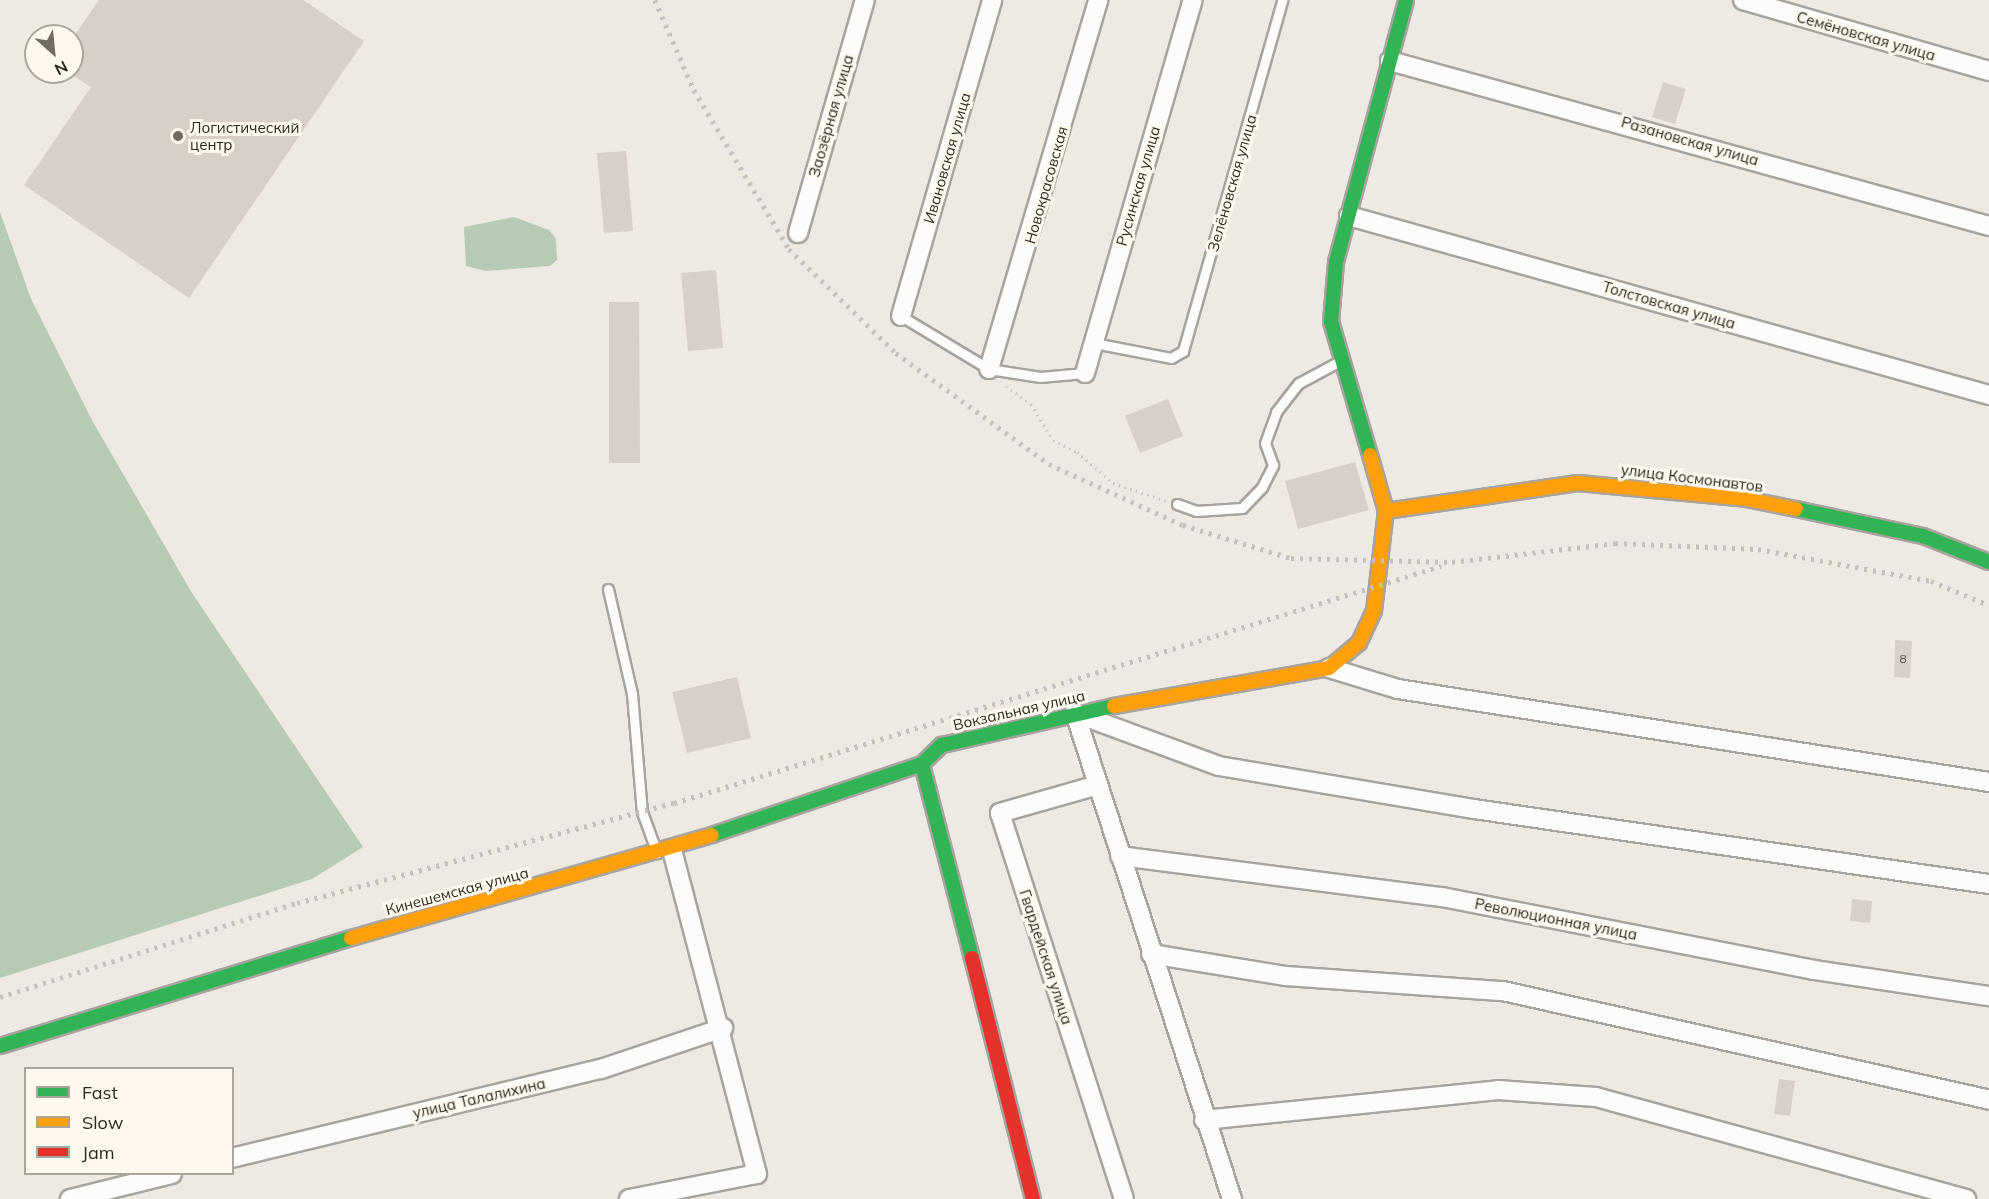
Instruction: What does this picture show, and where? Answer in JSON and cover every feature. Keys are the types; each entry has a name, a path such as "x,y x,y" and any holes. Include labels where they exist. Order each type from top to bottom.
{"main road":[{"path":"1386,511 1330,322 1336,262 1406,0"},
{"name":"улица Космонавтов","path":"1386,511 1578,483 1746,499 1923,536 1989,562"},
{"name":"Вокзальная улица","path":"922,765 942,745 1075,713 1329,668 1359,643 1374,612 1386,511"},
{"path":"922,765 1033,1199"},
{"name":"Кинешемская улица","path":"0,1046 378,930 665,851 922,765"}],"street":[{"name":"Заозёрная улица","path":"798,233 864,0"},
{"name":"Ивановская улица","path":"901,316 992,0"},
{"name":"Новокрасовская","path":"989,369 1098,0"},
{"name":"Русинская улица","path":"1085,373 1193,0"},
{"name":"Семёновская улица","path":"1743,0 1989,71"},
{"name":"Разановская улица","path":"1390,61 1989,226"},
{"name":"Толстовская улица","path":"1349,216 1989,395"},
{"path":"1329,668 1398,689 1989,782"},
{"path":"1075,713 1204,1120 1232,1199"},
{"path":"1075,713 1219,766 1474,809 1989,884"},
{"name":"Гвардейская улица","path":"1098,786 1000,813 1124,1199"},
{"path":"629,1199 757,1174 723,1028 665,851"},
{"name":"Революционная улица","path":"1120,856 1442,897 1814,970 1989,996"},
{"path":"1151,954 1286,976 1503,991 1989,1100"},
{"name":"улица Талалихина","path":"234,1158 601,1069 723,1028"},
{"path":"1204,1120 1498,1090 1596,1097 1966,1199"},
{"path":"70,1199 164,1175"}],"lane":[{"name":"Зелёновская улица","path":"1094,343 1171,358 1183,351 1282,0"},
{"path":"901,316 989,369 1040,377 1085,373"},
{"path":"1177,504 1196,511 1242,508 1262,487 1273,465 1265,442 1276,412 1299,383 1340,361"},
{"path":"608,589 632,694 642,812 665,851"}],"path":[{"path":"989,369 1030,404 1053,440 1077,452 1113,483 1177,504"}],"shaded area":[{"path":"0,212 31,299 93,422 192,593 363,847 312,879 0,978"},
{"path":"514,217 549,230 556,239 557,260 550,266 486,271 466,266 464,227"}],"building":[{"name":"Логистический центр","path":"99,0 303,0 364,41 189,298 24,185 91,87 84,83 82,24"},
{"path":"1663,82 1686,89 1675,124 1652,117"},
{"path":"626,151 633,231 604,233 597,153"},
{"path":"716,270 723,348 688,351 681,273"},
{"path":"609,302 639,302 640,463 609,463"},
{"path":"1168,399 1183,436 1140,453 1125,416"},
{"path":"1355,462 1369,510 1298,529 1285,481"},
{"path":"1895,640 1912,641 1910,678 1894,677"},
{"path":"737,677 751,738 687,753 672,692"},
{"path":"1852,899 1872,901 1870,923 1850,921"},
{"path":"1779,1079 1795,1081 1790,1116 1774,1114"}],"railway":[{"path":"655,0 694,90 789,249 896,353 1049,464 1183,525 1291,558 1452,562 1615,543 1758,549 1931,581 1989,605"},
{"path":"0,997 297,903 674,803 1441,566"}],"traffic: fast":[{"path":"1370,455 1331,322 1336,262 1406,0"},
{"path":"1796,509 1923,536 1989,562"},
{"path":"972,958 922,764 942,745 1114,706"},
{"path":"712,835 922,764"},
{"path":"0,1046 351,938"}],"traffic: slow":[{"path":"1114,706 1329,668 1359,643 1374,611 1386,511 1370,455"},
{"path":"1386,511 1578,483 1746,499 1796,509"},
{"path":"351,938 712,835"}],"traffic: jam":[{"path":"972,958 1033,1199"}],"place":[{"name":"Логистический центр","path":"178,136"}]}
